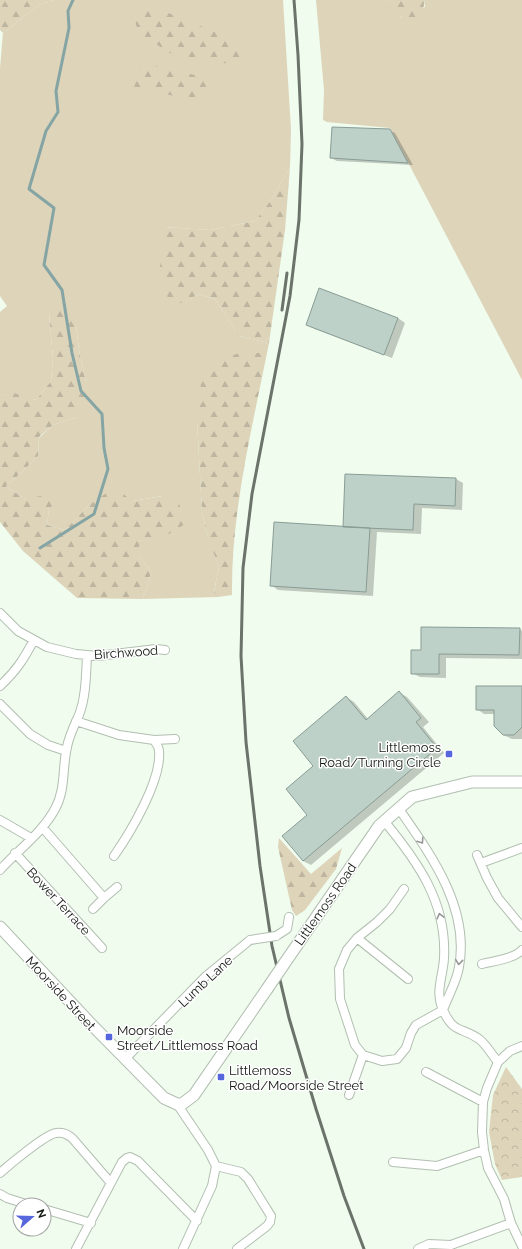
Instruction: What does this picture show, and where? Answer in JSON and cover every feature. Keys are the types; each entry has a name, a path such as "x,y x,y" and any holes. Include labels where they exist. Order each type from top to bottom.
{"street":[{"name":"Birchwood","path":"0,613 18,631 47,647 98,656 156,649 165,650"},
{"path":"0,686 14,673 23,661 34,640"},
{"path":"0,870 15,853 42,828 55,809 64,783 66,750 69,738 79,715 85,687 87,655"},
{"path":"0,704 30,734 48,745 66,750"},
{"path":"76,721 119,735 154,740 175,739"},
{"path":"114,856 125,840 143,806 156,775 159,751 154,740"},
{"name":"Littlemoss Road","path":"177,1104 182,1104 194,1095 379,826 386,822 412,797 472,782 522,782"},
{"path":"399,809 424,845 450,893 457,916 461,942 459,968 442,1010 416,1025 410,1033 406,1048 397,1059 382,1061 363,1055 355,1045 340,999 339,969 347,950 357,938 390,909 404,889"},
{"path":"0,820 31,838"},
{"path":"386,822 406,847 420,869 432,890 437,905 442,927 444,959 438,989 442,1010 454,1027 479,1039 498,1062"},
{"path":"42,828 104,898"},
{"path":"481,863 522,848"},
{"name":"Bower Terrace","path":"15,853 102,948"},
{"path":"477,855 498,898 522,927"},
{"path":"93,909 117,888"},
{"name":"Lumb Lane","path":"125,1060 206,976 250,940 276,936 287,929 289,917"},
{"name":"Moorside Street","path":"0,927 125,1060 164,1098 177,1104"},
{"path":"357,938 408,979"},
{"path":"482,964 508,957 519,953 522,950"},
{"path":"522,1046 510,1051 498,1062 486,1088 483,1102 482,1132 488,1168 504,1199 511,1223 522,1246"},
{"path":"349,1095 363,1055"},
{"path":"426,1072 483,1102"},
{"path":"177,1104 208,1150 216,1166 212,1186 183,1249"},
{"path":"0,1173 49,1135 59,1132 66,1134 73,1139 110,1182"},
{"path":"393,1162 437,1166 484,1150"},
{"path":"76,1249 91,1223 110,1182 122,1162 126,1158 130,1157 138,1161 197,1221"},
{"path":"216,1166 241,1172 248,1179 270,1216 270,1222 267,1226 237,1249"},
{"path":"0,1194 12,1200"},
{"path":"52,1211 91,1223"},
{"path":"418,1249 428,1244 451,1245 511,1223"}],"green space":[{"path":"0,0 54,0 39,5 3,33 0,30"},
{"path":"54,0 283,0 291,129 290,167 271,200 255,221 210,230 164,227 186,302 198,294 215,299 239,336 269,343 267,353 239,353 197,421 202,512 207,534 219,567 214,591 218,597 143,599 151,573 139,555 139,541 164,536 162,496 132,501 89,505 65,530 47,525 49,509 25,499 6,486 38,456 39,438 53,425 78,417 86,382 79,350 76,325 49,313 53,359 51,381 36,400 11,393 0,395 0,312 7,306 0,296 0,68 3,33 39,5"},
{"path":"316,0 388,0 401,18 425,7 424,0 522,0 522,380 390,128 327,122 323,120 324,90"},
{"path":"388,0 424,0 424,5 419,17 407,20 398,15"},
{"path":"146,7 166,12 225,36 240,51 240,62 213,64 170,53 140,34 132,16"},
{"path":"141,63 217,80 210,96 199,100 134,89"},
{"path":"290,167 285,230 269,343 239,336 215,299 198,294 186,302 175,304 166,295 159,277 164,227 210,230 255,221 271,200"},
{"path":"65,307 76,325 79,350 86,382 87,403 78,417 53,425 39,437 38,456 6,486 25,499 46,495 55,503 49,509 47,525 65,530 89,505 115,487 132,501 163,496 178,500 185,524 164,537 139,541 139,555 151,573 143,599 77,598 23,551 0,522 0,395 11,392 36,400 51,381 53,359 49,313"},
{"path":"239,353 267,353 238,503 232,595 218,597 214,592 219,567 208,538 202,512 197,421 202,372 215,362"},
{"path":"279,838 311,874 342,848 336,869 305,910 296,916 292,910 278,847"},
{"path":"506,1067 522,1089 522,1177 502,1180 495,1164 489,1132 493,1095"}],"building":[{"path":"332,127 390,129 408,163 330,158"},
{"path":"319,288 398,318 384,355 306,325"},
{"path":"345,474 456,478 455,506 414,504 413,530 343,527"},
{"path":"274,522 370,528 366,592 270,586"},
{"path":"421,627 520,628 519,655 439,654 439,674 411,674 411,650 421,650"},
{"path":"476,686 522,686 522,727 514,735 503,735 494,726 494,710 476,710"},
{"path":"399,691 421,718 416,722 437,748 303,861 282,836 307,815 286,789 313,766 293,741 346,696 366,720"}],"waterway":[{"path":"40,548 94,514 108,469 104,448 102,414 81,391 72,353 62,290 44,265 54,208 29,189 46,131 58,112 56,91 69,28 68,11 73,0"}],"railway":[{"path":"294,0 302,144 299,220 290,296 252,494 243,568 241,656 246,742 260,866 272,946 289,1018 316,1109 344,1196 364,1249"},
{"path":"282,310 287,273"}],"place":[{"name":"Littlemoss Road/Turning Circle","path":"449,754"},
{"name":"Moorside Street/Littlemoss Road","path":"109,1037"},
{"name":"Littlemoss Road/Moorside Street","path":"221,1077"}]}
